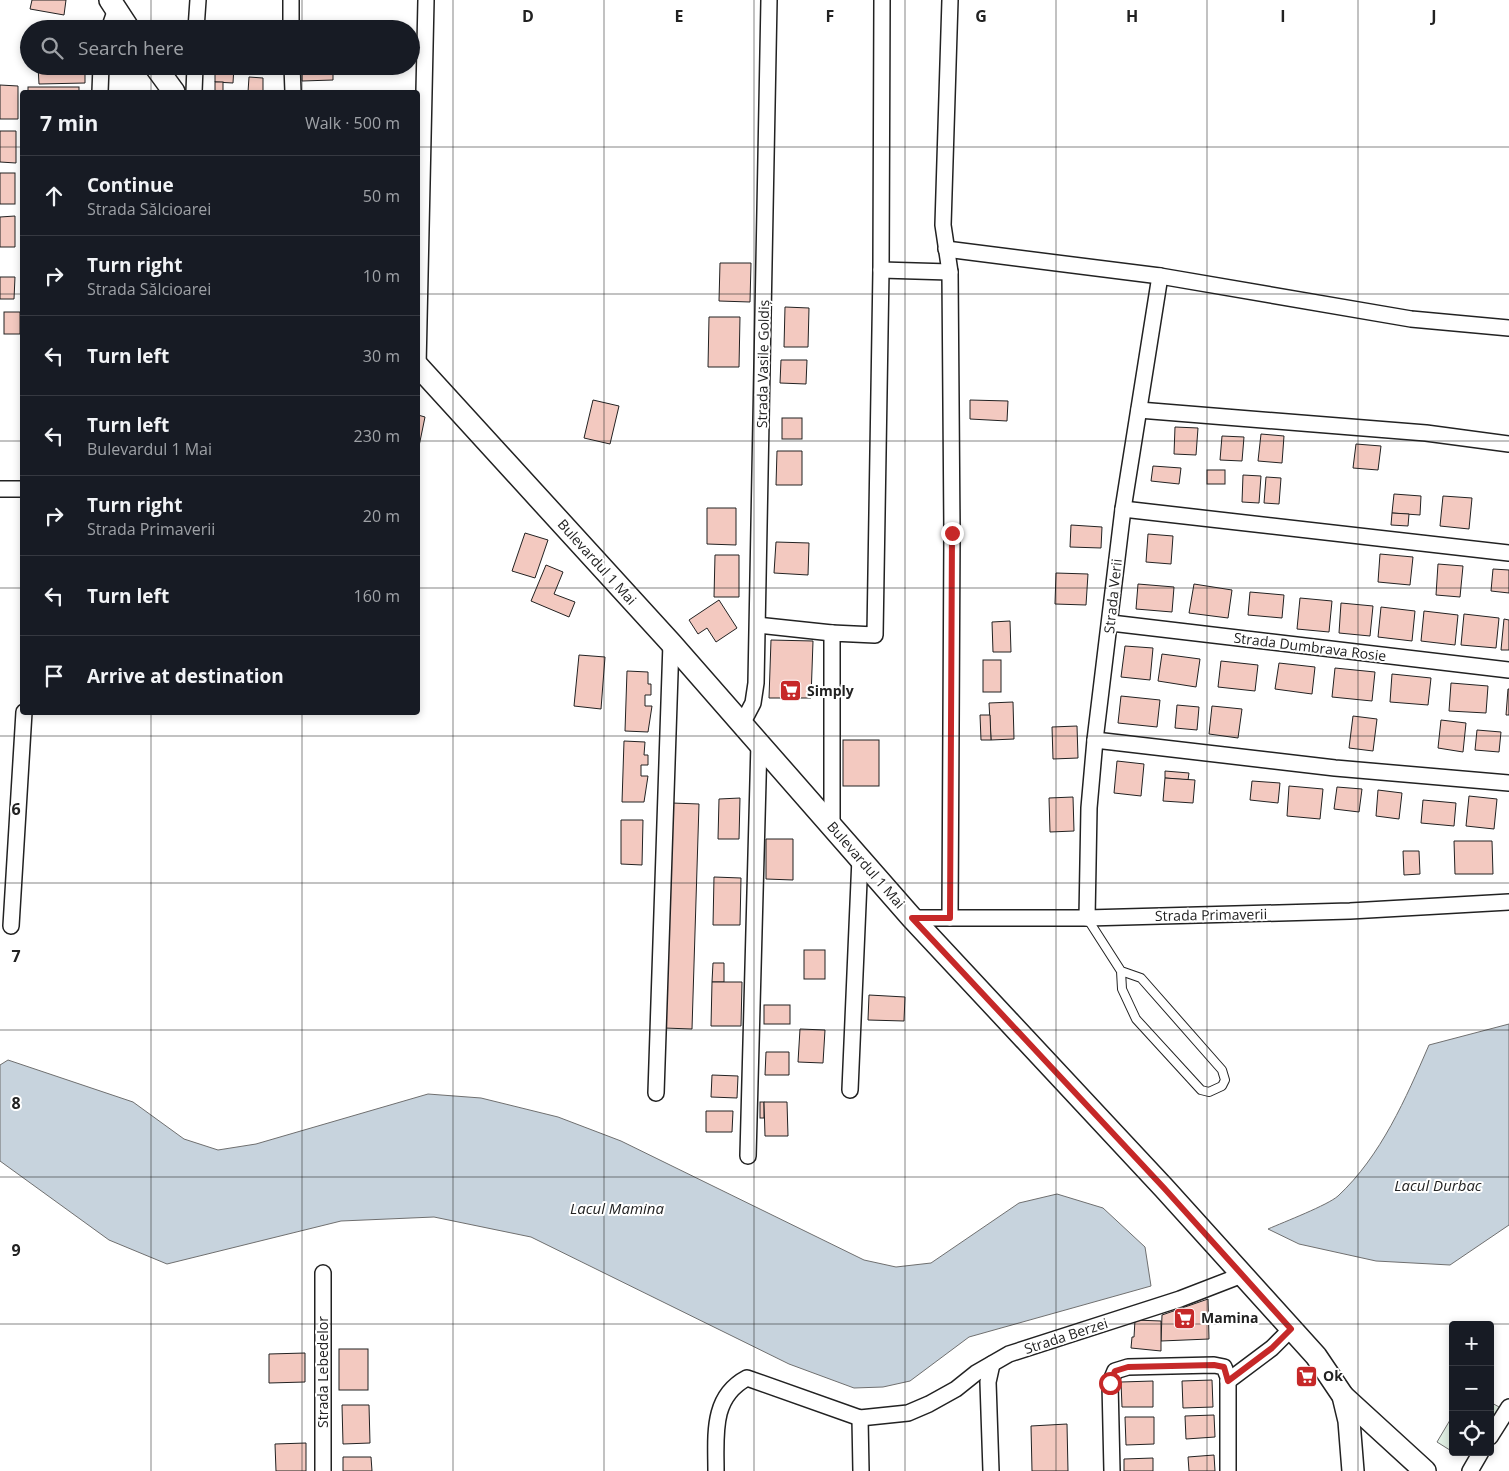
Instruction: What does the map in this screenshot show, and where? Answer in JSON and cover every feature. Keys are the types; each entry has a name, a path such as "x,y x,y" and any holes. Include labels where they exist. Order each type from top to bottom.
{"main road":[{"path":"113,4 123,20"},
{"path":"161,75 172,90"},
{"name":"Bulevardul 1 Mai","path":"420,368 671,643 912,918 1242,1275 1328,1372 1343,1396 1349,1421 1353,1471"},
{"path":"1343,1396 1425,1471"}],"street":[{"path":"197,20 198,0"},
{"path":"291,0 291,20"},
{"path":"420,274 426,0"},
{"name":"Strada Vasile Goldiș","path":"742,724 753,703 756,683 769,0"},
{"path":"758,625 832,633 876,634 882,270 882,0"},
{"path":"950,0 943,225 950,272 952,543 950,918"},
{"path":"110,20 113,4"},
{"path":"100,90 101,75"},
{"path":"194,90 195,75"},
{"path":"292,75 293,90"},
{"path":"946,249 1160,276 1411,318 1509,328"},
{"path":"882,270 950,272"},
{"name":"Strada Verii","path":"1088,918 1088,808 1095,740 1111,623 1123,509 1160,276"},
{"path":"1140,410 1426,434 1509,444"},
{"path":"0,489 20,489"},
{"path":"1123,509 1509,553"},
{"name":"Strada Dumbrava Rosie","path":"1111,623 1509,670"},
{"path":"832,633 832,826"},
{"path":"656,1094 671,643"},
{"path":"11,926 24,715"},
{"path":"1095,740 1335,768 1509,783"},
{"path":"748,1156 759,744"},
{"path":"850,1090 860,858"},
{"name":"Strada Primaverii","path":"912,918 1088,918 1350,911 1509,902"},
{"name":"Strada Lebedelor","path":"323,1273 323,1471"},
{"name":"Strada Berzei","path":"860,1418 908,1413 929,1404 1009,1354 1172,1302 1242,1275"},
{"path":"1228,1381 1272,1348 1291,1329"},
{"path":"991,1471 988,1382 992,1364"},
{"path":"1112,1471 1110,1383 1115,1371 1128,1367 1214,1365 1224,1367 1228,1381 1228,1471"},
{"path":"716,1471 716,1427 724,1396 736,1384 748,1378 860,1418 861,1471"},
{"path":"1494,1431 1509,1407"},
{"path":"1470,1471 1479,1456"}],"lane":[{"path":"1088,918 1121,971 1122,989 1136,1019 1201,1090 1209,1092 1222,1086 1225,1080 1222,1070 1210,1056 1141,978 1121,971"}],"green space":[{"path":"1494,1404 1501,1408 1494,1420"},
{"path":"1449,1422 1449,1450 1437,1442"}],"water":[{"name":"Lacul Durbac","path":"1509,1024 1509,1225 1450,1265 1376,1261 1299,1244 1268,1229 1333,1200 1353,1180 1380,1145 1401,1106 1429,1045"},
{"name":"Lacul Mamina","path":"8,1060 133,1102 184,1139 218,1150 256,1144 428,1094 481,1098 558,1117 621,1141 864,1260 896,1267 931,1263 1019,1203 1057,1194 1103,1208 1145,1247 1151,1286 969,1337 910,1381 883,1387 854,1388 789,1364 531,1237 434,1217 341,1221 167,1264 109,1240 0,1161 0,1065"}],"building":[{"path":"32,0 66,0 64,15 30,9"},
{"path":"38,75 85,75 85,83 39,84"},
{"path":"215,75 233,75 233,83 215,82"},
{"path":"302,75 333,75 333,80 302,81"},
{"path":"249,77 263,78 263,90 248,90"},
{"path":"215,82 223,82 223,90 215,90"},
{"path":"0,85 18,86 18,119 0,119"},
{"path":"28,87 79,87 79,90 28,90"},
{"path":"0,131 16,131 16,163 0,162"},
{"path":"0,173 15,173 15,204 0,204"},
{"path":"15,216 15,247 0,247 0,217"},
{"path":"720,263 751,263 750,302 719,301"},
{"path":"0,277 15,277 14,299 0,299"},
{"path":"785,307 809,308 808,347 784,347"},
{"path":"4,312 20,312 20,334 4,334"},
{"path":"709,317 740,317 739,367 708,367"},
{"path":"781,360 807,360 806,384 780,383"},
{"path":"593,400 619,406 610,444 584,438"},
{"path":"970,400 1008,401 1007,421 970,419"},
{"path":"420,416 425,417 420,441"},
{"path":"782,418 802,418 802,439 782,439"},
{"path":"1175,427 1198,428 1196,455 1174,454"},
{"path":"1261,434 1284,436 1282,463 1258,461"},
{"path":"1222,436 1244,437 1242,461 1220,460"},
{"path":"1356,444 1381,446 1378,470 1353,468"},
{"path":"777,451 802,451 802,485 776,485"},
{"path":"1153,466 1181,468 1179,484 1151,481"},
{"path":"1207,470 1225,470 1225,484 1207,484"},
{"path":"1243,475 1261,476 1259,503 1242,502"},
{"path":"1266,477 1281,478 1279,504 1264,503"},
{"path":"1394,494 1421,496 1420,515 1392,513"},
{"path":"1443,496 1472,498 1469,529 1440,526"},
{"path":"707,508 736,508 736,545 707,544"},
{"path":"1392,513 1409,514 1408,526 1391,525"},
{"path":"1071,525 1102,527 1101,548 1070,547"},
{"path":"525,533 548,540 535,578 512,571"},
{"path":"1148,534 1173,536 1171,564 1146,562"},
{"path":"776,542 809,543 808,575 774,573"},
{"path":"1380,554 1413,557 1410,585 1378,582"},
{"path":"715,555 739,555 739,597 714,597"},
{"path":"1438,564 1463,566 1460,597 1436,595"},
{"path":"546,565 563,572 554,594 575,602 569,617 531,601"},
{"path":"1493,569 1509,570 1509,593 1491,591"},
{"path":"1056,573 1088,574 1086,605 1055,604"},
{"path":"1138,584 1174,587 1172,612 1136,609"},
{"path":"1194,584 1232,590 1228,618 1189,613"},
{"path":"1250,592 1284,595 1282,618 1248,615"},
{"path":"1300,598 1332,601 1329,632 1297,629"},
{"path":"719,600 737,628 716,642 707,628 698,634 689,620"},
{"path":"1341,603 1373,606 1370,636 1339,633"},
{"path":"1381,607 1415,611 1412,641 1378,637"},
{"path":"1424,611 1458,615 1455,645 1421,641"},
{"path":"1464,614 1499,618 1496,648 1461,645"},
{"path":"1504,619 1509,620 1509,650 1501,650"},
{"path":"1010,621 1011,652 993,652 992,622"},
{"path":"771,640 813,641 811,698 769,698"},
{"path":"1125,646 1153,648 1150,680 1121,677"},
{"path":"1162,654 1200,659 1196,687 1158,681"},
{"path":"579,655 605,657 601,709 574,706"},
{"path":"983,660 1001,660 1001,692 983,692"},
{"path":"1221,661 1258,665 1255,691 1218,687"},
{"path":"1279,663 1315,667 1312,694 1275,689"},
{"path":"1335,668 1375,672 1372,701 1332,697"},
{"path":"627,671 648,672 648,684 651,684 651,695 645,695 645,706 652,706 648,732 625,731"},
{"path":"1392,674 1431,678 1428,705 1390,702"},
{"path":"1451,683 1488,686 1486,713 1449,711"},
{"path":"1508,689 1509,715 1506,715"},
{"path":"1121,696 1160,700 1157,727 1118,723"},
{"path":"1013,702 1014,739 991,740 989,703"},
{"path":"1177,705 1199,707 1197,730 1175,728"},
{"path":"1212,706 1242,709 1238,738 1209,734"},
{"path":"980,715 990,715 991,740 981,740"},
{"path":"1353,716 1377,719 1373,751 1349,748"},
{"path":"1441,720 1466,723 1463,752 1438,748"},
{"path":"1077,726 1078,758 1053,759 1052,727"},
{"path":"1477,730 1501,732 1499,752 1475,750"},
{"path":"843,740 879,740 879,786 843,786"},
{"path":"624,741 645,742 644,755 648,755 648,765 641,765 641,776 648,776 644,802 622,802"},
{"path":"1117,761 1144,764 1141,796 1114,793"},
{"path":"1165,771 1189,773 1188,780 1165,778"},
{"path":"1165,778 1195,780 1193,803 1163,801"},
{"path":"1252,781 1280,783 1278,803 1250,800"},
{"path":"1289,786 1323,789 1320,819 1287,816"},
{"path":"1337,787 1362,789 1359,812 1334,809"},
{"path":"1378,790 1402,793 1399,819 1376,816"},
{"path":"1469,796 1497,799 1494,829 1466,826"},
{"path":"1073,797 1074,831 1050,832 1049,798"},
{"path":"740,798 739,839 718,839 719,799"},
{"path":"1423,800 1456,803 1454,826 1421,823"},
{"path":"672,803 699,804 692,1029 664,1028"},
{"path":"621,820 643,820 642,865 621,864"},
{"path":"766,839 793,839 793,880 766,879"},
{"path":"1454,841 1492,841 1493,874 1455,874"},
{"path":"1403,851 1419,851 1420,874 1404,875"},
{"path":"714,877 741,878 740,925 713,925"},
{"path":"804,950 825,950 825,979 804,979"},
{"path":"713,963 724,963 724,982 712,982"},
{"path":"712,982 742,982 741,1026 711,1026"},
{"path":"869,995 905,997 904,1021 868,1020"},
{"path":"764,1005 790,1005 790,1024 764,1024"},
{"path":"800,1029 825,1030 823,1063 798,1062"},
{"path":"766,1052 789,1052 789,1075 765,1075"},
{"path":"712,1075 738,1076 737,1098 711,1097"},
{"path":"760,1102 764,1102 764,1118 760,1118"},
{"path":"764,1102 787,1102 788,1136 765,1136"},
{"path":"706,1111 733,1111 732,1132 706,1132"},
{"name":"Mamina","path":"1208,1299 1209,1339 1161,1341 1162,1315"},
{"path":"1135,1320 1161,1321 1161,1351 1131,1348"},
{"path":"339,1349 368,1349 368,1390 339,1390"},
{"path":"305,1353 305,1382 269,1383 269,1354"},
{"path":"1212,1380 1213,1407 1183,1408 1182,1381"},
{"path":"1153,1381 1153,1407 1122,1407 1121,1382"},
{"path":"342,1405 369,1405 370,1443 343,1444"},
{"path":"1214,1415 1215,1437 1186,1439 1185,1416"},
{"path":"1125,1417 1154,1417 1154,1444 1126,1445"},
{"path":"1067,1424 1068,1471 1032,1471 1031,1426"},
{"path":"306,1443 306,1471 276,1471 275,1444"},
{"path":"1214,1455 1215,1471 1189,1471 1188,1457"},
{"path":"343,1457 371,1457 372,1471 343,1471"},
{"path":"1153,1458 1153,1471 1124,1471 1124,1459"}],"place":[{"name":"Simply","path":"791,691"},
{"name":"Mamina","path":"1185,1318"},
{"name":"Ok","path":"1307,1376"}],"route":[{"path":"952,533 950,918 912,918 1164,1188 1291,1329 1272,1348 1228,1381 1224,1367 1214,1365 1128,1367 1115,1371 1110,1383"}]}
